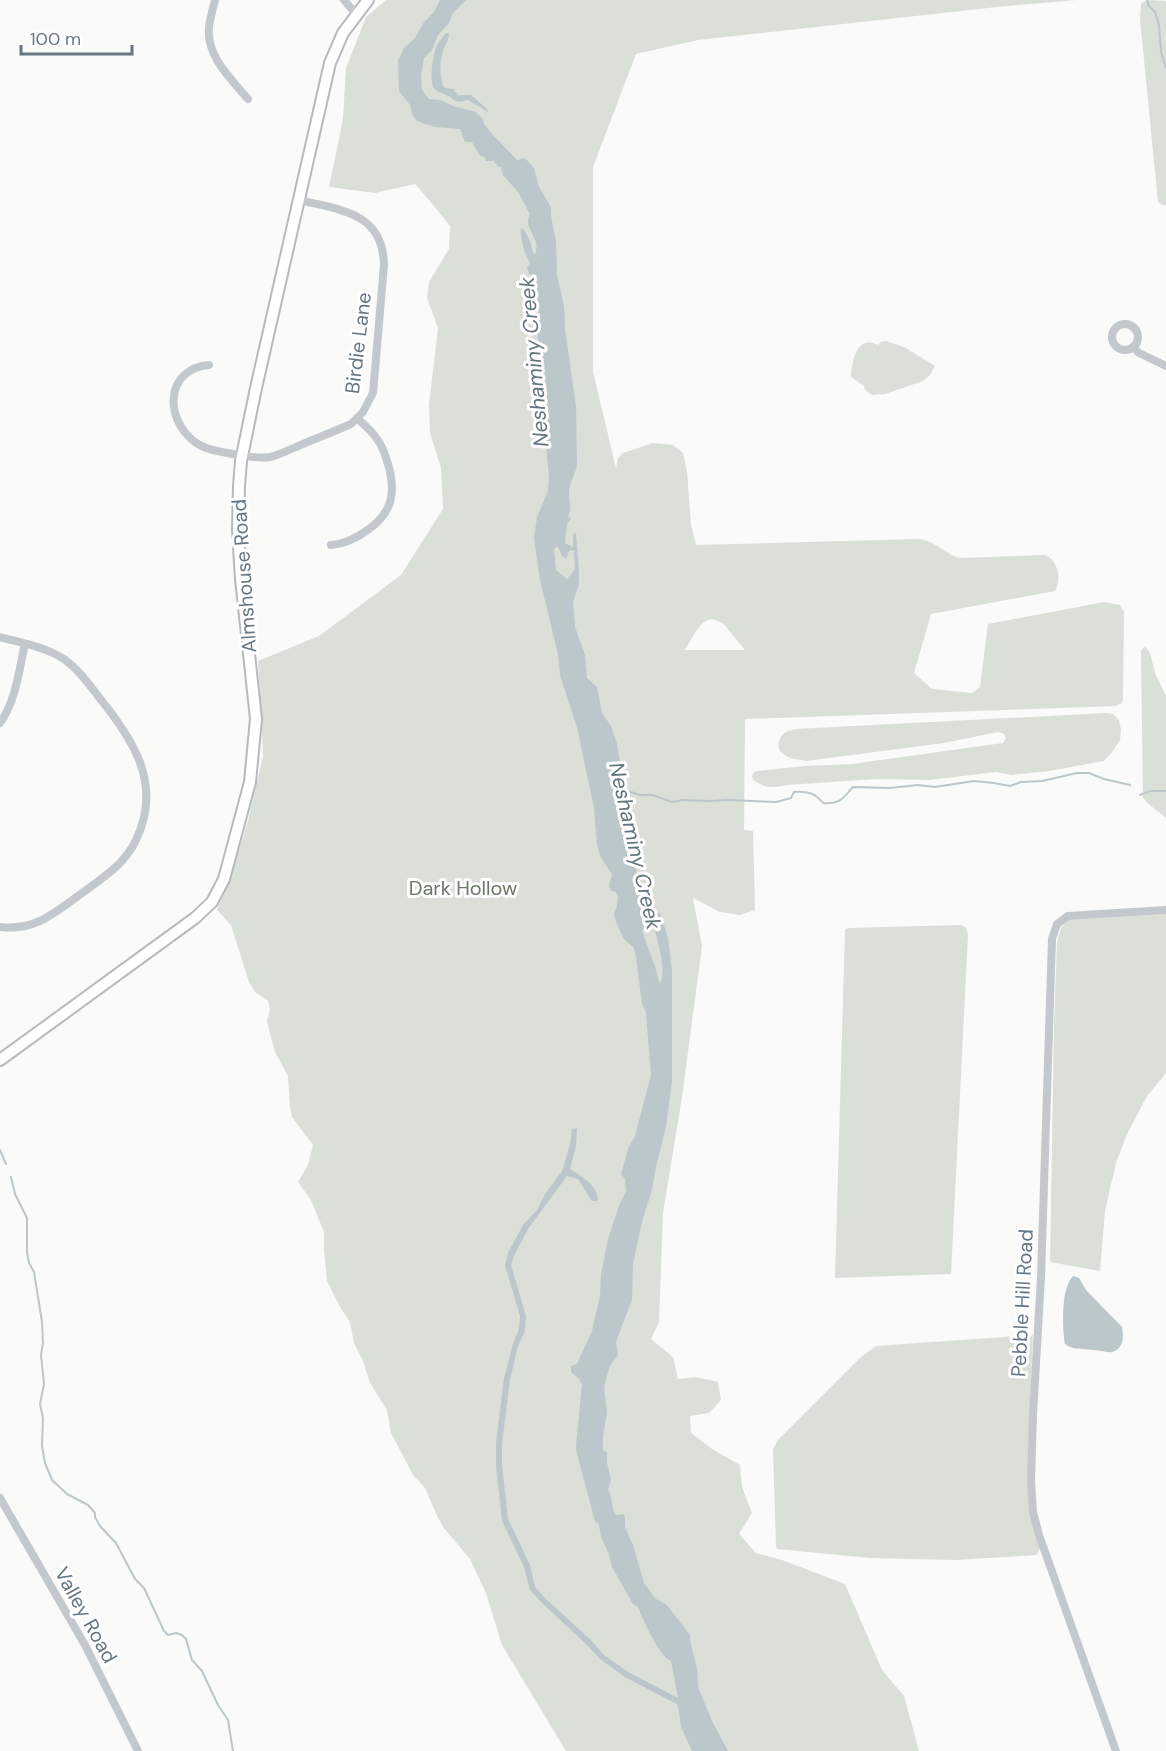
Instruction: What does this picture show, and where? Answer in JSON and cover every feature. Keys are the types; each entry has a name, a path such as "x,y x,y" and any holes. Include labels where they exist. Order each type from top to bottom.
{"main road":[{"name":"Almshouse Road","path":"0,1060 202,912 212,902 224,879 247,798 256,734 238,530 242,455 330,63 338,42 368,0"}],"street":[{"path":"215,0 209,27 210,44 218,63 248,99"},
{"path":"344,0 356,14"},
{"name":"Birdie Lane","path":"209,365 191,369 180,379 174,391 173,400 177,419 186,435 212,450 269,458 347,425 358,418 369,402 374,388 384,265 383,251 375,231 358,216 299,200"},
{"path":"1133,347 1139,353 1166,366"},
{"path":"331,545 347,542 372,527 386,511 392,496 392,479 381,444 358,418"},
{"path":"0,638 44,649 66,660 80,673 122,727 136,750 144,774 147,801 136,841 125,858 110,872 46,919 32,926 0,927"},
{"path":"0,723 8,711 25,644"},
{"name":"Pebble Hill Road","path":"1116,1751 1039,1535 1033,1512 1031,1481 1033,1415 1041,1277 1052,939 1057,924 1068,916 1166,910"},
{"name":"Valley Road","path":"0,1498 86,1645 138,1751"}],"green space":[{"name":"Dark Hollow","path":"386,0 1076,0 698,40 636,54 593,167 593,372 616,468 618,458 623,453 653,443 673,445 683,453 687,471 691,525 696,545 918,539 929,542 959,558 1045,555 1049,557 1057,570 1058,581 1055,591 931,614 914,673 932,689 972,693 980,687 988,624 1104,602 1120,605 1124,612 1123,698 1122,703 1115,706 745,719 744,830 753,831 755,910 740,915 720,912 693,898 702,946 682,1097 663,1213 659,1322 651,1339 673,1357 678,1379 696,1377 718,1382 721,1400 709,1413 690,1416 691,1433 712,1449 740,1465 742,1487 752,1513 739,1534 756,1553 782,1560 845,1584 882,1670 904,1696 919,1751 566,1751 502,1645 486,1593 470,1559 444,1528 425,1488 413,1475 391,1433 387,1410 370,1383 354,1343 350,1322 327,1281 324,1232 311,1200 298,1182 308,1165 313,1145 292,1117 288,1076 275,1052 267,1021 270,1009 268,1001 255,992 249,982 231,925 217,910 230,879 248,821 263,756 258,661 319,636 401,575 443,509 441,468 430,433 429,405 438,328 427,298 429,282 449,249 450,226 415,184 375,193 329,187 343,119 346,68 366,17","holes":["712,619 723,623 745,650 684,650 696,631 707,620"]},
{"path":"1148,0 1166,1 1166,205 1158,202 1140,19 1141,3"},
{"path":"886,341 904,347 935,366 923,381 885,394 872,395 851,377 854,357 860,346 865,343 878,345"},
{"path":"1145,646 1150,653 1155,673 1166,696 1166,818 1143,798 1141,651"},
{"path":"1113,714 1119,720 1121,730 1120,740 1104,761 1049,771 1011,775 996,772 929,780 876,779 774,787 758,783 752,777 756,771 852,764 1003,743 1006,738 1004,734 998,732 944,743 806,761 787,756 779,748 780,739 784,734 796,729"},
{"path":"1166,914 1166,1073 1147,1096 1127,1134 1116,1163 1105,1211 1100,1271 1050,1262 1054,1026 1057,942 1061,928 1068,920"},
{"path":"961,925 966,928 968,934 951,1274 835,1278 845,930 849,928"},
{"path":"1033,1335 1028,1455 1040,1548 1037,1555 955,1560 870,1558 777,1549 773,1449 778,1440 861,1357 876,1346"}],"shaded area":[{"path":"440,0 466,0 453,13 449,23 438,35 432,50 424,58 421,76 422,90 429,99 441,100 476,112 493,135 517,160 525,158 534,168 539,187 551,207 556,242 557,275 564,306 576,407 577,464 569,489 568,517 571,519 567,524 565,543 573,547 573,534 576,533 579,584 573,602 575,627 585,655 587,678 597,687 602,713 611,726 617,744 621,769 618,790 627,820 628,835 639,882 653,912 660,913 668,938 672,971 672,1081 666,1127 633,1263 632,1299 616,1342 618,1355 610,1366 604,1386 607,1412 603,1451 607,1452 611,1479 608,1490 614,1512 616,1515 623,1514 625,1517 625,1527 644,1583 656,1599 666,1604 690,1635 697,1668 698,1687 728,1751 692,1751 681,1727 678,1705 625,1677 600,1659 543,1604 530,1590 524,1567 502,1521 496,1443 504,1378 519,1329 520,1316 505,1265 508,1253 523,1225 537,1210 545,1194 562,1171 572,1129 577,1128 576,1146 570,1169 592,1186 598,1201 592,1201 578,1179 567,1176 528,1229 511,1265 526,1316 525,1331 518,1346 510,1379 502,1444 508,1519 530,1565 535,1587 547,1600 604,1655 628,1672 678,1698 671,1661 661,1652 638,1607 633,1604 612,1567 599,1525 595,1521 576,1446 582,1384 571,1372 571,1366 577,1364 592,1331 600,1296 601,1275 608,1239 626,1192 625,1179 621,1174 628,1149 635,1136 651,1075 646,1013 642,1004 636,957 634,948 624,939 616,922 614,914 618,897 616,892 611,891 609,886 612,874 601,858 597,845 594,808 578,731 560,675 558,654 540,580 534,538 537,517 548,491 549,478 540,352 538,337 532,322 534,315 539,316 539,308 535,278 529,274 527,268 530,263 523,247 521,229 523,228 535,254 536,243 528,224 530,214 518,192 503,175 501,167 498,167 494,161 486,161 480,156 472,142 465,142 460,129 435,127 417,121 410,105 399,91 398,61 404,48 415,38 424,22 434,12","holes":["556,547 566,559 569,551 574,551 575,569 567,579 556,570 554,549","648,921 654,925 661,955 660,984 642,931"]},
{"path":"446,33 449,33 449,36 440,64 443,86 453,89 458,95 471,95 488,112 468,100 456,101 434,88 432,73 434,54 437,45"},
{"path":"1073,1276 1079,1278 1086,1290 1122,1327 1122,1342 1116,1350 1108,1352 1078,1349 1065,1344 1064,1299"}],"waterway":[{"path":"1147,0 1155,12 1159,25 1161,52 1166,68"},
{"name":"Neshaminy Creek","path":"616,789 640,795 653,795 672,802 683,800 776,802 791,798 794,792 803,792 811,793 823,803 833,803 841,800 853,787 890,788 918,785 935,787 974,781 1010,786 1021,782 1042,781 1077,773 1089,773 1130,785"},
{"path":"1140,795 1150,791 1166,791"},
{"path":"0,1150 6,1164"},
{"path":"11,1177 15,1194 27,1218 27,1252 34,1272 42,1322 41,1355 44,1384 40,1404 43,1418 42,1446 45,1463 52,1480 67,1494 88,1505 95,1513 100,1526 116,1543 135,1579 144,1588 164,1631 168,1635 176,1633 186,1639 192,1660 202,1671 218,1705 228,1720 233,1751"}]}
